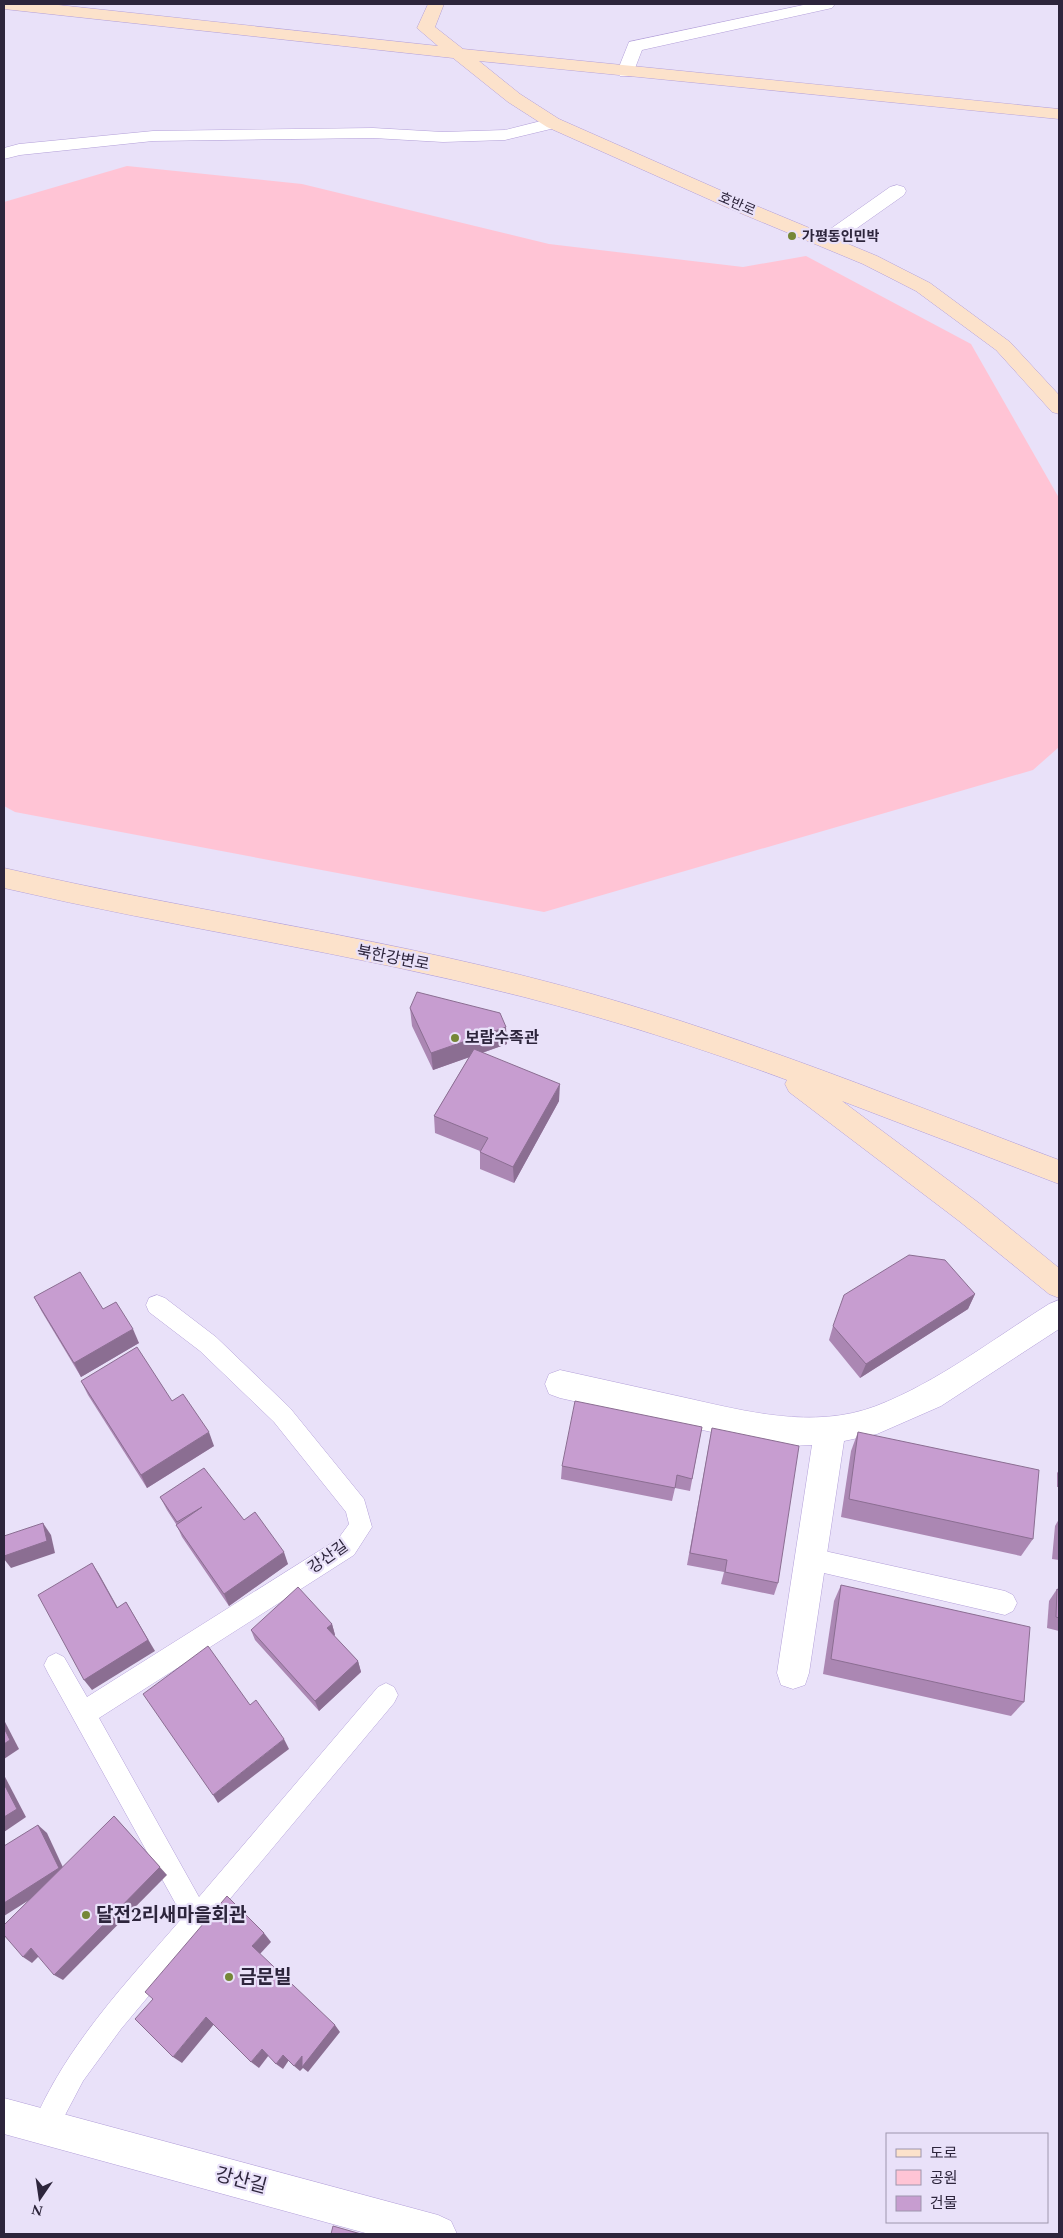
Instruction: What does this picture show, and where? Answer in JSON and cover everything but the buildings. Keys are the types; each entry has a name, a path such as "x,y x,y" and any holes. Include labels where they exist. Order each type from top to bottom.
{"main road":[{"path":"4,4 626,72 1059,114"},
{"name":"호반로","path":"436,4 426,28 456,54 514,98 553,123 870,260 923,287 963,314 1003,346 1059,407"},
{"name":"북한강변로","path":"4,878 81,897 421,963 522,986 625,1014 695,1036 1059,1172"},
{"path":"774,1065 969,1212 1059,1285"}],"street":[{"path":"626,72 635,46 826,4"},
{"path":"4,154 19,150 153,136 373,133 443,137 505,135 553,123"},
{"path":"826,241 897,191"},
{"path":"560,1384 756,1428 791,1432 830,1430 877,1420 930,1396 1059,1313"},
{"path":"793,1673 830,1430"},
{"name":"강산길","path":"4,2116 438,2234"}],"lane":[{"name":"강산길","path":"82,1714 346,1547 361,1527 356,1507 282,1415 208,1344 157,1305"},
{"path":"811,1559 1005,1603"},
{"path":"56,1665 198,1918"},
{"path":"45,2128 74,2072 112,2020 386,1695"}],"green space":[{"path":"127,166 302,184 549,244 743,267 806,256 971,344 1059,498 1059,747 1033,770 544,912 15,812 4,806 4,202"}],"place":[{"name":"가평동인민박","path":"792,236"},
{"name":"보람수족관","path":"455,1038"},
{"name":"달전2리새마을회관","path":"86,1915"},
{"name":"금문빌","path":"229,1977"}]}
